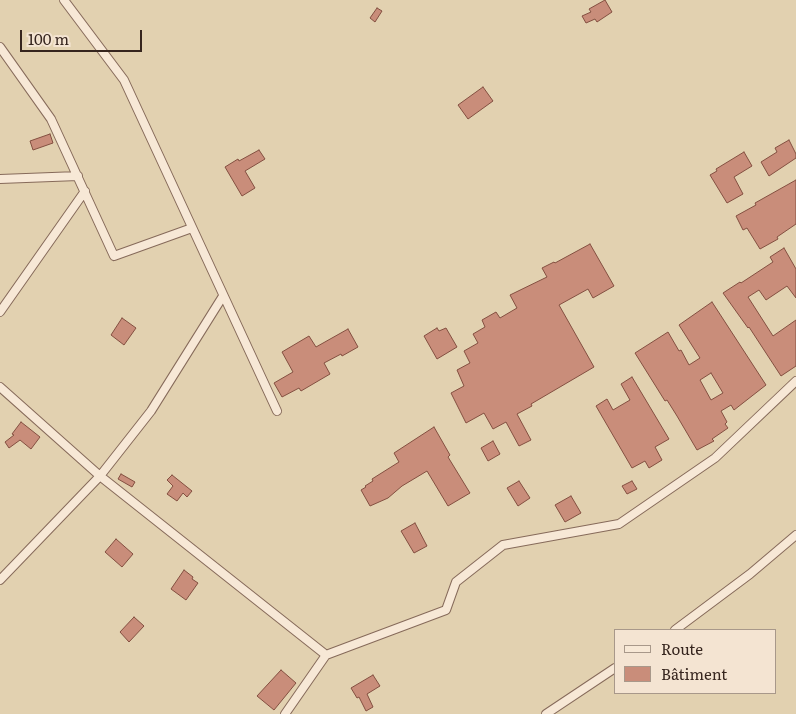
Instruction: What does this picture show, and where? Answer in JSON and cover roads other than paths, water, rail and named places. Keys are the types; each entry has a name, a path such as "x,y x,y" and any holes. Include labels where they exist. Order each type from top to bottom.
{"street":[{"path":"64,0 124,80 278,411"},
{"path":"0,47 51,119 114,256 192,228"},
{"path":"0,179 78,176"},
{"path":"0,312 85,191"},
{"path":"0,580 100,476 151,411 223,296"},
{"path":"0,387 100,476 326,655"},
{"path":"285,714 326,655 446,610 456,582 503,545 619,524 716,458 794,387"},
{"path":"676,629 750,574 796,535"},
{"path":"546,714 614,669"}]}
